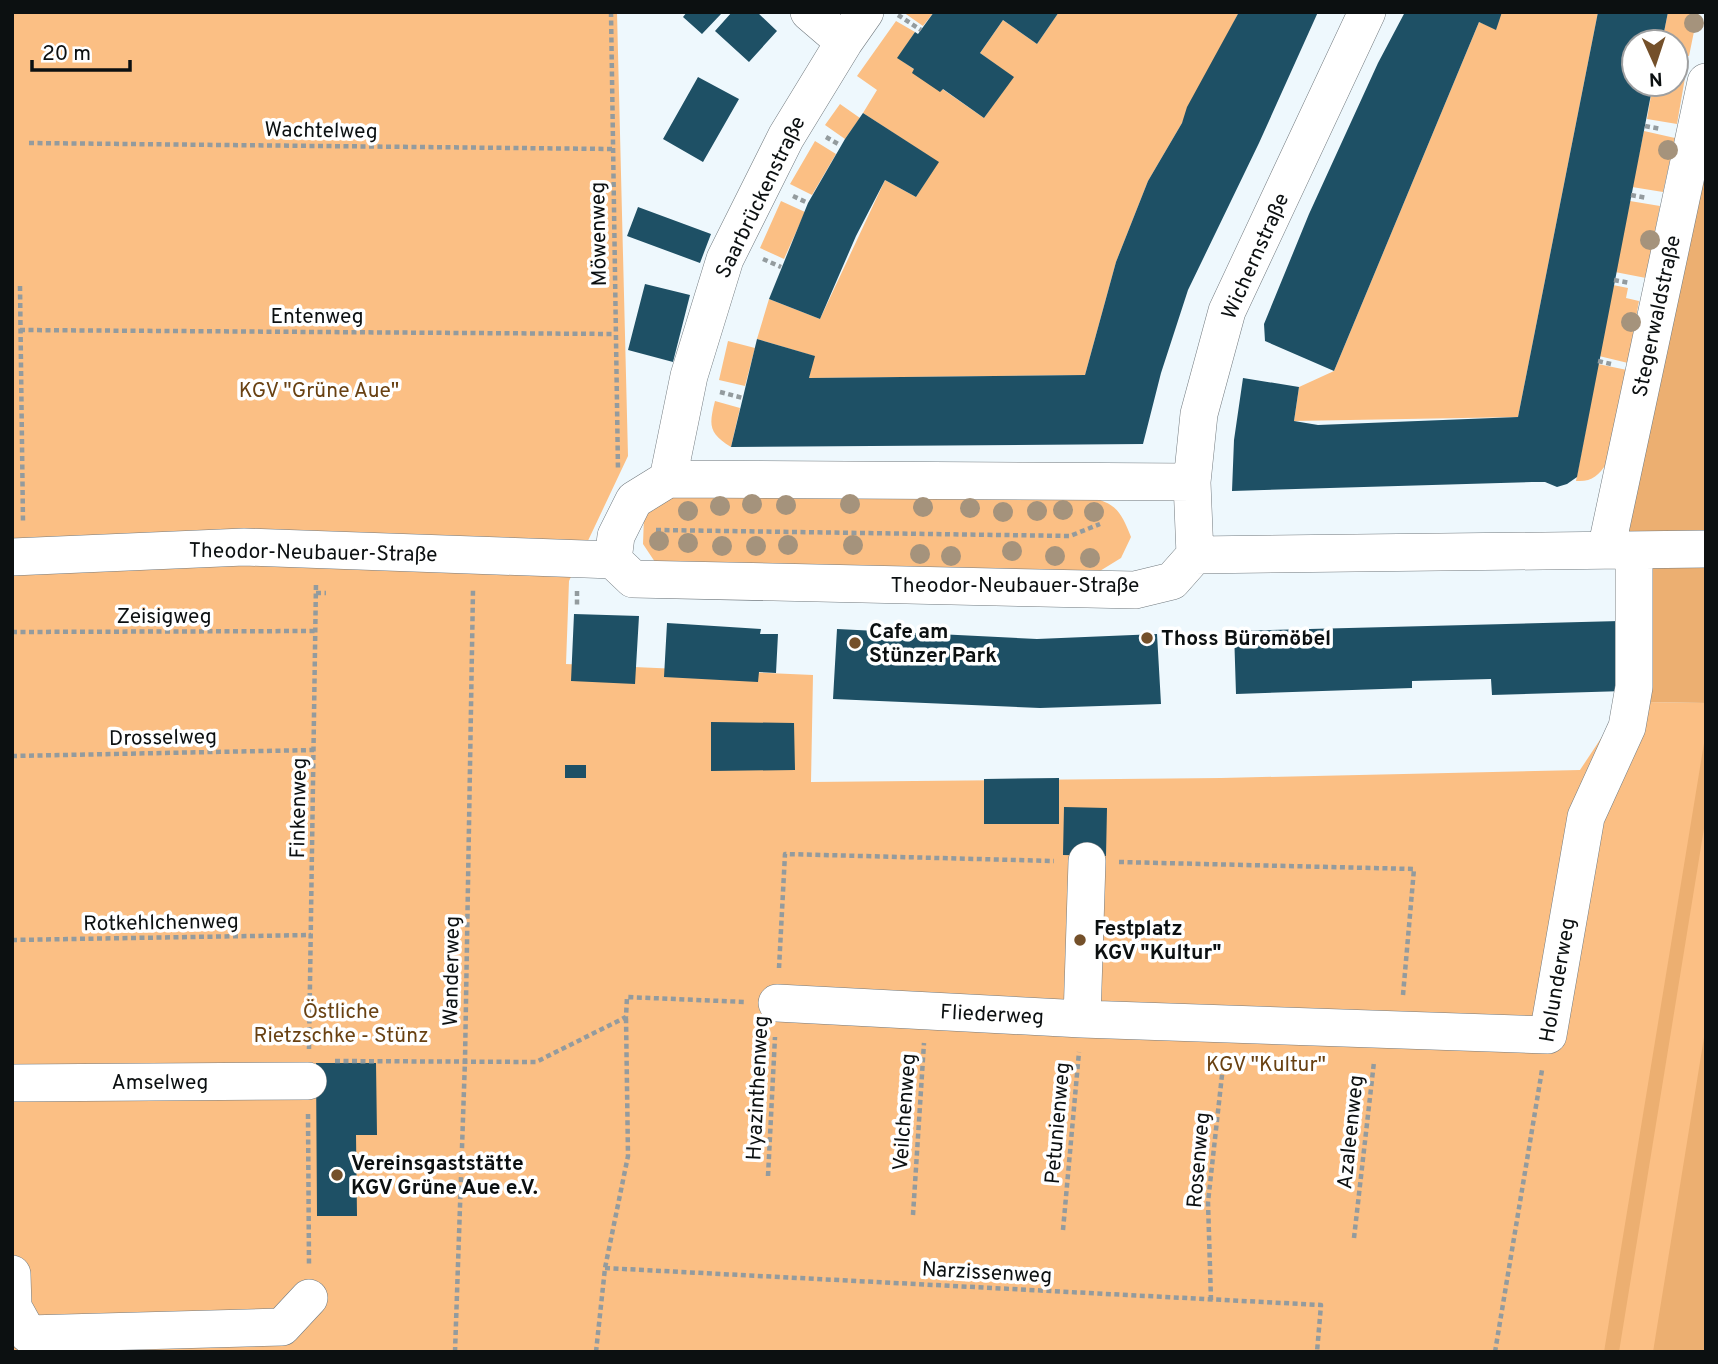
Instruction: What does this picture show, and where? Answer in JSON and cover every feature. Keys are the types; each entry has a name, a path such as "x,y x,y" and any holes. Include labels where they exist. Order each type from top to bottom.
{"street":[{"path":"809,12 844,42"},
{"name":"Saarbrückenstraße","path":"668,479 689,376 725,259 786,138 865,12"},
{"name":"Wichernstraße","path":"1195,555 1192,482 1199,414 1227,311 1367,12"},
{"name":"Stegerwaldstraße","path":"1634,615 1620,550 1706,82"},
{"path":"616,545 634,500 668,479 1192,482"},
{"name":"Theodor-Neubauer-Straße","path":"18,543 244,547 616,545 632,579 1135,590 1172,581 1195,555"},
{"path":"1195,555 1706,549"},
{"name":"Holunderweg","path":"1548,1035 1586,817 1627,727 1634,687 1634,615"},
{"path":"1082,1019 1087,861"},
{"name":"Fliederweg","path":"777,1003 1082,1019 1548,1035"},
{"name":"Amselweg","path":"12,1083 308,1071"},
{"path":"13,1290 28,1335 282,1327 309,1298"}],"path":[{"name":"Möwenweg","path":"611,12 616,456"},
{"path":"894,12 921,30"},
{"name":"Wachtelweg","path":"29,144 613,149"},
{"path":"18,543 20,286"},
{"name":"Entenweg","path":"20,330 615,334"},
{"path":"616,545 1070,536 1100,524"},
{"name":"Finkenweg","path":"309,1298 308,1071 316,581"},
{"name":"Wanderweg","path":"455,1352 465,1060 473,590"},
{"path":"316,593 326,593"},
{"name":"Zeisigweg","path":"12,632 316,631"},
{"name":"Drosselweg","path":"12,756 314,750"},
{"name":"Rotkehlchenweg","path":"12,940 311,935"},
{"path":"596,1352 605,1268 628,1156 627,998 777,1003"},
{"name":"Hyazinthenweg","path":"768,1175 777,1003"},
{"name":"Veilchenweg","path":"912,1215 926,1011"},
{"path":"308,1071 465,1060 536,1062 626,1017"},
{"name":"Petunienweg","path":"1063,1230 1082,1019"},
{"name":"Rosenweg","path":"1211,1300 1208,1202 1228,1024"},
{"name":"Azaleenweg","path":"1354,1238 1377,1030"},
{"name":"Holunderweg","path":"1495,1352 1548,1035"},
{"name":"Narzissenweg","path":"605,1268 1321,1305 1317,1352"}],"green space":[{"name":"Östliche Rietzschke - Stünz","path":"12,12 617,12 628,456 569,581 566,664 813,675 811,782 1221,778 1580,770 1623,705 1644,702 1706,703 1706,1352 12,1352"},
{"path":"903,12 934,12 923,26"},
{"path":"1059,12 1239,12 1182,123 1148,181 1116,262 1085,375 809,378 814,356 757,339 769,299 820,319 885,180 916,197 938,162 863,113 877,90 857,76 896,21 915,32 898,58 984,118 1013,77 980,53 1003,20 1037,44"},
{"path":"1501,12 1598,12 1518,417 1294,421 1299,387 1334,371 1479,22 1496,29"},
{"path":"1668,12 1698,12 1690,51 1690,28 1665,28"},
{"path":"1651,98 1681,98 1677,124 1647,119"},
{"path":"840,104 860,118 845,139 825,125"},
{"path":"1644,131 1675,138 1663,192 1632,187"},
{"path":"815,141 836,154 812,195 790,184"},
{"path":"781,201 805,212 784,259 760,248"},
{"path":"1630,201 1660,206 1646,278 1615,272"},
{"path":"1613,285 1628,288 1626,298 1639,301 1628,363 1599,356"},
{"path":"728,341 755,348 745,386 719,380"},
{"path":"1598,364 1627,370 1607,463 1594,477 1576,481"},
{"path":"715,401 740,408 731,447 714,433 712,428"},
{"path":"684,491 1086,496 1104,501 1115,509 1131,537 1121,558 1095,574 655,562 643,544 644,517 660,500"}],"shaded area":[{"path":"1706,134 1706,534 1624,536"},
{"path":"1644,562 1706,565 1706,703 1644,702"},
{"path":"1706,731 1706,816 1619,1352 1604,1352"},
{"path":"1706,1025 1706,1352 1653,1352"}],"building":[{"path":"687,12 721,14 702,34 683,17"},
{"path":"732,12 757,12 777,31 749,62 715,31"},
{"path":"934,12 1059,12 1037,44 1003,20 980,53 1014,77 984,118 943,89 940,92 912,73 914,69 897,58 915,32 918,34"},
{"path":"1239,12 1318,12 1188,290 1161,373 1143,444 731,447 757,339 815,356 809,378 1085,375 1116,262 1148,181 1182,123 1187,107"},
{"path":"1405,12 1502,12 1496,30 1479,22 1334,371 1265,341 1264,324 1309,214 1378,63"},
{"path":"1598,12 1668,12 1665,28 1620,28 1620,98 1650,98 1577,477 1557,487 1545,482 1532,482 1232,491 1234,440 1243,378 1299,387 1294,421 1318,425 1518,417"},
{"path":"698,77 739,99 703,162 663,139"},
{"path":"863,113 939,162 916,197 885,180 856,236 820,319 769,299 808,203"},
{"path":"638,207 711,234 700,263 627,236"},
{"path":"645,284 690,295 673,362 628,350"},
{"path":"574,614 639,616 635,684 571,681"},
{"path":"1620,621 1625,691 1492,695 1491,679 1412,681 1412,688 1236,694 1234,631"},
{"path":"667,623 761,629 760,634 778,634 776,673 759,672 758,682 664,677"},
{"path":"837,629 1037,639 1157,634 1161,704 1040,708 833,699"},
{"path":"711,722 794,723 795,770 711,771"},
{"path":"565,765 586,765 586,778 565,778"},
{"path":"1059,778 1059,824 984,824 984,779"},
{"path":"1064,807 1107,808 1106,856 1063,855"},
{"name":"Vereinsgaststätte KGV Grüne Aue e.V.","path":"316,1063 376,1063 377,1135 356,1135 357,1216 317,1216"}],"place":[{"name":"Thoss Büromöbel","path":"1147,638"},
{"name":"Cafe am Stünzer Park","path":"855,643"},
{"name":"Festplatz KGV \"Kultur\"","path":"1080,940"},
{"name":"Vereinsgaststätte KGV Grüne Aue e.V.","path":"337,1175"}],"park label":[{"name":"KGV \"Grüne Aue\"","path":"319,390"},
{"name":"KGV \"Kultur\"","path":"1266,1064"}]}
